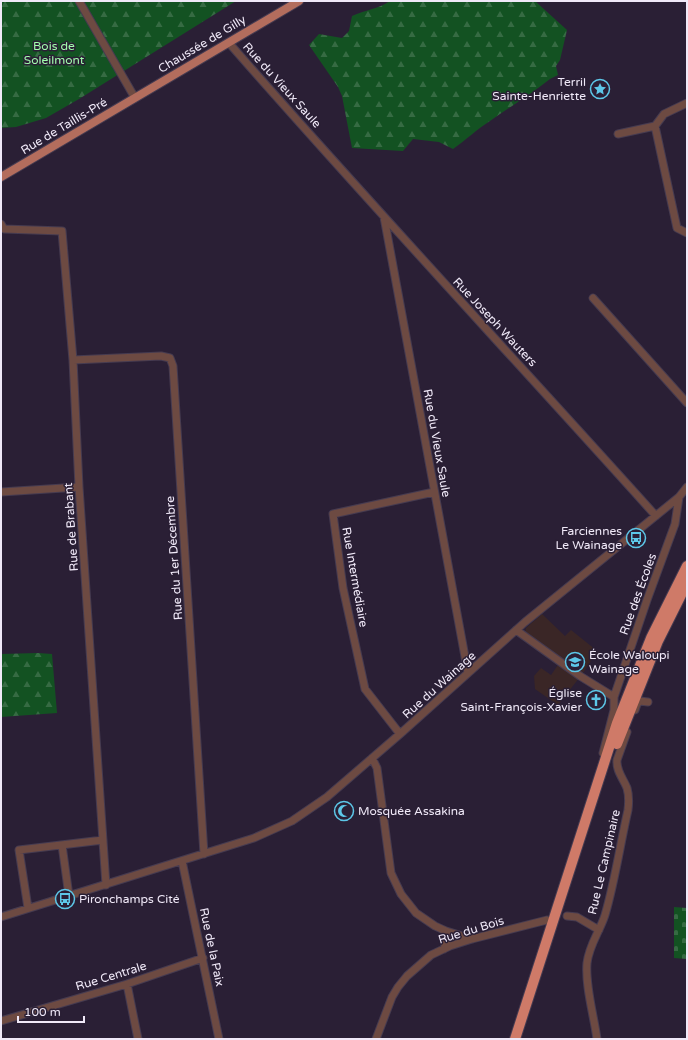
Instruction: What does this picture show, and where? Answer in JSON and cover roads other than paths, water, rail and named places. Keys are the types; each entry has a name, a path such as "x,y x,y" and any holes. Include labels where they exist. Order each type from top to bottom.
{"highway":[{"path":"515,1039 617,723 651,638 687,566"},
{"path":"521,1039 615,749 658,641 687,584"}],"main road":[{"name":"Chaussée de Gilly","path":"118,108 299,1"},
{"name":"Rue de Taillis-Pré","path":"1,177 118,108"}],"street":[{"path":"79,1 135,98"},
{"name":"Rue du Vieux Saule","path":"229,43 318,142"},
{"path":"618,134 655,126 664,114 687,103"},
{"path":"655,126 677,228 687,233"},
{"name":"Rue Joseph Wauters","path":"318,142 384,217 656,516"},
{"name":"Rue du Vieux Saule","path":"384,217 468,673"},
{"name":"Rue de Brabant","path":"1,224 4,229 62,231 73,360 79,487 106,885"},
{"path":"594,298 687,403"},
{"name":"Rue du 1er Décembre","path":"73,360 161,356 170,358 173,366 204,854"},
{"path":"1,492 79,487"},
{"name":"Rue du Wainage","path":"1,917 254,838 292,821 327,797 516,630 679,498 687,487"},
{"name":"Rue Intermédiaire","path":"400,734 365,689 343,588 333,514 434,492"},
{"name":"Rue des Écoles","path":"602,754 614,710 614,697 675,524 679,498"},
{"path":"516,630 580,676 614,697"},
{"name":"Rue Le Campinaire","path":"597,1039 587,975 590,949 599,930 610,895 628,810 629,797 618,770 617,760 637,704 640,701 648,702"},
{"path":"372,758 377,768 391,873 401,894 416,913 446,931 472,939"},
{"path":"28,908 19,850 103,840"},
{"path":"62,845 69,896"},
{"name":"Rue de la Paix","path":"182,861 219,1039"},
{"path":"567,916 577,917 599,930"},
{"name":"Rue du Bois","path":"376,1039 392,997 398,987 418,965 431,955 472,939 547,920"},
{"path":"444,949 447,939 446,931"},
{"name":"Rue Centrale","path":"1,1021 127,984 203,958"},
{"path":"127,984 138,1039"}],"place":[{"name":"Terril Sainte-Henriette","path":"600,89"},
{"name":"Farciennes Le Wainage","path":"636,538"},
{"name":"École Waloupi Wainage","path":"575,662"},
{"name":"Église Saint-François-Xavier","path":"596,700"},
{"name":"Mosquée Assakina","path":"344,811"},
{"name":"Pironchamps Cité","path":"65,899"}],"park label":[{"name":"Bois de Soleilmont","path":"54,53"}]}
